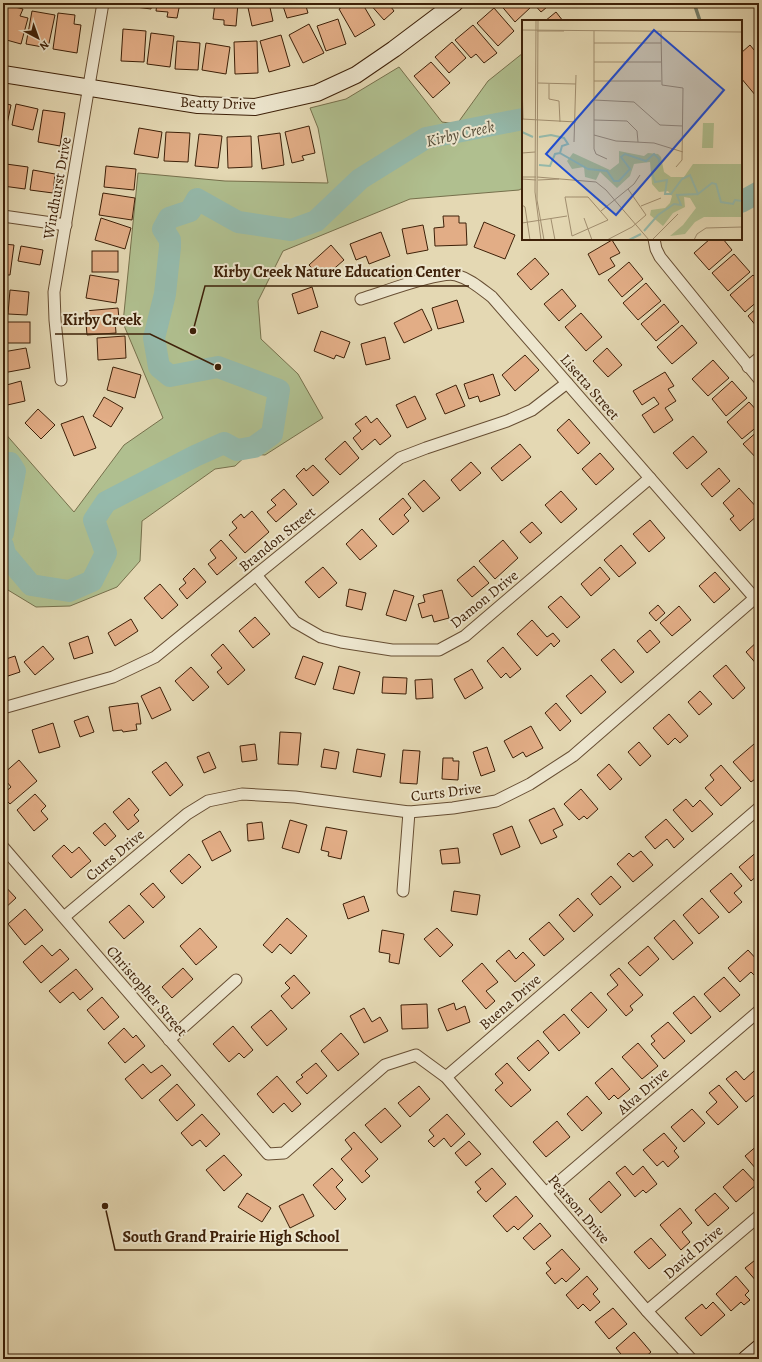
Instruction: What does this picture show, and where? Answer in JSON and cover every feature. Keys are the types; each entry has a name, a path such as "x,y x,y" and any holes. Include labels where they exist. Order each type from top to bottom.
{"street":[{"name":"Windhurst Drive","path":"61,380 55,320 54,292 104,3"},
{"name":"Beatty Drive","path":"3,74 198,105 255,107 317,93 356,74 394,49 454,3"},
{"path":"3,216 66,225"},
{"path":"654,240 656,249 660,257 759,379"},
{"name":"Lisetta Street","path":"361,299 431,277 454,274 472,281 492,297 757,601"},
{"path":"748,367 759,358"},
{"name":"Brandon Street","path":"3,708 113,678 154,657 400,458 507,421 532,410 567,383"},
{"name":"Damon Drive","path":"256,576 296,622 321,637 341,642 392,650 439,650 465,636 650,478"},
{"name":"Curts Drive","path":"64,917 187,814 208,801 242,794 295,797 409,812 453,808 496,801 530,784 573,756 757,601"},
{"name":"Buena Drive","path":"446,1077 759,808"},
{"path":"403,891 409,812"},
{"name":"Christopher Street","path":"3,847 268,1154 284,1153 385,1065 416,1056 446,1077"},
{"path":"169,1040 236,980"},
{"name":"Alva Drive","path":"546,1194 759,1011"},
{"name":"Pearson Drive","path":"446,1077 647,1311 691,1359"},
{"name":"David Drive","path":"647,1311 759,1216"},
{"path":"746,1359 759,1348"}],"green space":[{"path":"522,54 522,188 519,190 410,199 283,251 258,301 261,339 298,374 323,418 265,455 248,454 235,466 215,469 142,521 140,561 117,587 70,606 36,607 3,587 3,431 74,512 124,445 163,418 123,323 138,173 225,181 328,183 318,128 310,108 346,99 399,67 442,122 457,124 488,81"}],"building":[{"path":"129,3 152,3 151,9 128,6"},
{"path":"157,3 180,3 177,18 167,17 168,12 156,11"},
{"path":"215,3 238,3 236,26 224,25 224,20 213,19"},
{"path":"247,3 269,3 273,21 252,26"},
{"path":"282,3 305,3 308,13 287,18"},
{"path":"349,3 351,7 358,3 362,3 375,25 355,37 339,9"},
{"path":"369,3 388,3 394,11 384,20"},
{"path":"499,3 527,3 531,7 515,22"},
{"path":"533,3 552,3 541,12"},
{"path":"7,5 23,9 20,16 28,18 21,44 3,39 3,21"},
{"path":"494,8 514,31 498,46 477,23"},
{"path":"32,11 55,15 48,48 26,44"},
{"path":"556,12 562,20 546,20"},
{"path":"58,13 75,15 74,24 81,25 77,53 53,49"},
{"path":"338,19 346,44 326,51 317,26"},
{"path":"309,24 324,53 303,63 289,35"},
{"path":"473,25 497,53 484,63 476,54 471,58 455,40"},
{"path":"123,29 146,31 144,62 121,61"},
{"path":"151,33 174,36 170,67 147,64"},
{"path":"281,35 290,66 269,72 260,41"},
{"path":"177,41 200,43 198,70 175,69"},
{"path":"257,41 258,73 235,74 234,42"},
{"path":"452,42 466,58 449,73 435,57"},
{"path":"206,43 230,47 226,74 202,70"},
{"path":"750,45 759,56 759,93 756,96 742,79 742,52"},
{"path":"431,62 450,83 433,98 414,76"},
{"path":"3,103 11,105 7,124 3,124"},
{"path":"16,104 38,109 33,130 12,125"},
{"path":"43,110 65,113 60,146 38,142"},
{"path":"309,126 315,153 302,156 304,160 292,163 285,132"},
{"path":"139,128 162,132 158,158 134,154"},
{"path":"166,132 190,133 188,162 164,161"},
{"path":"280,133 284,165 262,169 258,136"},
{"path":"199,134 222,136 218,168 195,166"},
{"path":"251,136 252,167 228,168 227,137"},
{"path":"6,164 28,167 25,189 3,186"},
{"path":"106,166 136,169 134,190 104,187"},
{"path":"33,170 55,174 53,193 30,190"},
{"path":"103,193 135,198 132,220 99,215"},
{"path":"443,216 459,216 459,223 466,223 467,245 435,246 434,228 444,227"},
{"path":"101,218 131,228 125,249 95,240"},
{"path":"484,222 515,235 505,259 474,247"},
{"path":"423,225 428,250 407,254 402,229"},
{"path":"381,232 390,256 369,264 366,256 356,260 350,244"},
{"path":"612,240 620,253 610,258 615,266 599,275 588,254"},
{"path":"709,240 724,240 732,250 709,270 694,253"},
{"path":"3,244 14,245 10,275 3,275"},
{"path":"331,245 344,260 322,279 309,265"},
{"path":"21,246 43,250 40,265 18,261"},
{"path":"92,251 118,251 118,272 92,272"},
{"path":"734,254 750,272 728,291 712,273"},
{"path":"535,258 549,274 531,290 517,274"},
{"path":"629,262 643,279 622,297 608,280"},
{"path":"90,275 119,280 116,303 86,298"},
{"path":"753,275 759,281 759,300 745,312 730,295"},
{"path":"646,283 661,301 638,320 623,303"},
{"path":"312,287 318,307 298,314 292,294"},
{"path":"562,289 576,306 559,321 544,304"},
{"path":"10,290 29,292 27,315 8,314"},
{"path":"457,300 464,322 438,329 432,308"},
{"path":"664,304 679,322 656,341 641,324"},
{"path":"759,306 759,325 757,327 748,316"},
{"path":"118,308 119,319 115,320 116,333 87,335 85,311"},
{"path":"422,309 432,330 404,343 394,323"},
{"path":"581,313 602,337 586,351 565,327"},
{"path":"3,322 30,322 30,343 3,343"},
{"path":"682,325 697,343 672,364 657,347"},
{"path":"321,331 350,342 344,358 336,355 334,359 314,351"},
{"path":"125,336 126,358 98,360 97,338"},
{"path":"385,337 390,359 366,365 361,344"},
{"path":"26,348 30,368 3,373 3,352"},
{"path":"607,348 622,365 608,377 593,361"},
{"path":"525,355 539,370 515,391 502,375"},
{"path":"713,360 729,378 708,396 692,379"},
{"path":"113,367 141,375 135,398 107,390"},
{"path":"665,372 674,386 668,389 676,401 665,408 673,420 654,433 642,415 659,404 654,397 642,405 633,391"},
{"path":"493,374 500,395 480,402 478,396 469,399 464,384"},
{"path":"21,381 25,401 3,406 3,386"},
{"path":"732,381 747,398 726,416 712,399"},
{"path":"456,385 465,406 445,414 436,394"},
{"path":"415,396 426,419 407,428 396,405"},
{"path":"104,397 123,408 111,427 93,416"},
{"path":"749,402 759,413 759,425 742,439 727,422"},
{"path":"38,409 55,425 41,439 25,423"},
{"path":"83,416 96,448 74,456 61,424"},
{"path":"366,416 371,423 377,418 391,436 380,445 375,439 362,450 353,438 361,431 355,424"},
{"path":"569,419 590,443 578,454 557,430"},
{"path":"759,430 759,461 743,444"},
{"path":"693,436 707,452 687,469 673,453"},
{"path":"345,441 359,458 340,475 325,459"},
{"path":"520,444 531,457 502,481 491,468"},
{"path":"600,453 614,469 596,485 582,469"},
{"path":"471,462 481,473 460,491 451,480"},
{"path":"313,465 329,482 313,496 296,476 304,468 306,471"},
{"path":"719,468 730,481 712,497 701,484"},
{"path":"424,480 440,498 423,512 408,494"},
{"path":"739,488 759,510 759,514 740,531 730,519 734,516 723,503"},
{"path":"284,489 297,504 276,522 267,512 276,505 271,500"},
{"path":"561,491 577,509 561,523 545,505"},
{"path":"403,498 411,508 404,515 409,521 393,535 379,519"},
{"path":"252,511 269,532 245,553 229,535 237,528 232,522 241,514 244,518"},
{"path":"650,520 665,538 649,552 633,534"},
{"path":"532,522 542,533 530,543 520,532"},
{"path":"362,529 377,546 360,560 346,544"},
{"path":"221,540 237,558 217,575 208,564 216,558 210,550"},
{"path":"503,540 518,558 495,579 479,561"},
{"path":"621,545 636,563 619,577 604,560"},
{"path":"474,566 489,583 472,597 457,580"},
{"path":"323,567 337,583 319,598 305,582"},
{"path":"600,567 610,579 591,596 581,584"},
{"path":"194,568 206,582 187,599 179,589 186,583 183,579"},
{"path":"715,572 730,589 714,603 699,586"},
{"path":"160,584 178,605 162,619 144,598"},
{"path":"349,589 366,593 362,610 346,606"},
{"path":"394,590 414,596 406,621 386,615"},
{"path":"442,590 449,618 434,622 432,615 422,618 418,604 425,602 423,595"},
{"path":"561,596 580,617 567,628 548,607"},
{"path":"658,605 665,613 656,621 649,613"},
{"path":"679,606 691,620 672,636 660,623"},
{"path":"255,617 270,634 253,648 239,631"},
{"path":"131,619 138,631 115,646 108,633"},
{"path":"532,620 547,637 553,633 560,641 554,647 551,643 537,656 517,634"},
{"path":"650,630 660,642 647,653 637,641"},
{"path":"88,636 93,653 74,659 69,643"},
{"path":"759,640 759,667 746,652"},
{"path":"223,644 245,670 228,685 217,672 222,668 211,655"},
{"path":"43,646 54,659 35,675 24,662"},
{"path":"503,647 521,669 510,678 506,673 501,678 487,661"},
{"path":"614,649 634,672 621,683 601,660"},
{"path":"15,656 20,672 5,677 6,680 3,681 3,660"},
{"path":"303,656 323,663 315,685 295,678"},
{"path":"726,665 745,688 733,699 713,676"},
{"path":"339,666 360,672 354,694 333,689"},
{"path":"191,667 209,687 193,701 175,681"},
{"path":"472,669 483,688 465,699 454,679"},
{"path":"591,675 606,692 581,714 566,696"},
{"path":"383,677 407,678 406,694 382,693"},
{"path":"432,679 433,698 416,699 415,680"},
{"path":"160,687 171,710 152,719 141,696"},
{"path":"700,691 712,704 699,715 688,702"},
{"path":"138,703 141,724 136,724 137,730 123,732 122,730 113,731 109,707"},
{"path":"556,703 571,721 560,731 545,713"},
{"path":"669,714 688,736 680,743 675,738 668,745 653,728"},
{"path":"88,716 94,732 80,737 74,721"},
{"path":"53,723 60,747 39,753 32,730"},
{"path":"531,726 543,748 526,757 523,752 513,758 504,741"},
{"path":"280,732 301,733 298,765 278,764"},
{"path":"639,742 651,756 640,766 628,752"},
{"path":"255,744 257,760 242,762 240,746"},
{"path":"754,744 759,750 759,776 751,782 733,762"},
{"path":"487,747 495,771 481,776 473,752"},
{"path":"324,749 339,752 336,769 321,767"},
{"path":"357,749 385,754 381,777 353,772"},
{"path":"403,750 420,751 417,784 400,783"},
{"path":"209,752 216,768 204,773 197,757"},
{"path":"443,758 453,758 453,761 459,761 458,780 442,779"},
{"path":"19,760 37,781 10,804 3,797 3,794 11,787 3,777 3,774"},
{"path":"166,762 183,785 170,796 152,772"},
{"path":"609,764 622,779 610,790 597,775"},
{"path":"721,765 741,788 721,806 705,788 714,780 710,775"},
{"path":"581,789 598,809 587,819 584,816 579,820 564,804"},
{"path":"35,794 46,806 41,811 48,819 34,831 17,810"},
{"path":"129,798 139,810 134,815 139,821 128,830 113,812"},
{"path":"686,799 693,807 700,800 713,814 692,832 673,810"},
{"path":"554,808 563,825 553,830 557,837 541,844 529,820"},
{"path":"666,819 684,839 674,848 667,839 655,849 645,837"},
{"path":"290,820 307,825 299,853 282,848"},
{"path":"262,822 264,839 248,841 247,824"},
{"path":"105,823 116,836 105,846 93,833"},
{"path":"512,826 520,847 501,855 493,834"},
{"path":"326,827 347,831 341,859 328,856 329,852 321,850"},
{"path":"220,831 231,851 212,861 202,841"},
{"path":"64,845 72,853 79,847 91,861 71,878 52,856"},
{"path":"458,848 460,863 442,864 440,850"},
{"path":"759,850 759,874 751,881 739,867"},
{"path":"641,851 653,865 633,882 617,864 629,853 633,857"},
{"path":"189,854 201,867 182,884 170,871"},
{"path":"731,873 742,886 734,893 742,902 729,913 710,891"},
{"path":"611,876 621,887 600,905 591,894"},
{"path":"153,883 165,897 153,908 140,894"},
{"path":"3,884 16,898 3,910"},
{"path":"454,891 480,895 477,915 451,911"},
{"path":"364,896 369,911 348,919 343,904"},
{"path":"578,898 593,915 574,932 559,915"},
{"path":"702,898 719,917 699,934 683,915"},
{"path":"129,905 144,922 124,939 109,922"},
{"path":"25,909 43,930 25,945 8,924"},
{"path":"287,918 307,936 291,954 280,944 272,953 263,945"},
{"path":"674,920 693,943 673,960 654,938"},
{"path":"549,922 564,939 544,956 529,939"},
{"path":"200,928 217,947 196,965 180,946"},
{"path":"437,928 453,945 440,957 424,939"},
{"path":"382,930 404,934 399,964 389,962 390,954 379,952"},
{"path":"42,945 52,956 60,949 69,959 41,983 23,962"},
{"path":"648,946 659,959 640,976 628,963"},
{"path":"509,950 516,959 523,952 535,965 515,982 496,961"},
{"path":"748,950 759,962 759,978 758,979 751,972 740,982 728,968"},
{"path":"482,963 498,982 486,991 495,1001 486,1009 462,981"},
{"path":"183,968 193,979 172,998 162,987"},
{"path":"619,968 643,995 630,1006 633,1010 626,1016 607,994 618,985 610,975"},
{"path":"76,969 93,989 80,1000 73,992 60,1003 49,991"},
{"path":"294,975 310,993 292,1009 281,996 290,988 285,983"},
{"path":"724,977 740,995 720,1012 704,994"},
{"path":"591,992 607,1010 588,1028 571,1010"},
{"path":"694,996 711,1017 691,1034 673,1013"},
{"path":"102,997 119,1017 104,1030 87,1010"},
{"path":"454,1003 456,1010 465,1006 470,1022 447,1031 438,1009"},
{"path":"427,1004 428,1028 402,1029 401,1005"},
{"path":"364,1008 372,1022 380,1017 388,1031 364,1043 350,1016"},
{"path":"271,1010 287,1029 267,1046 251,1027"},
{"path":"564,1014 580,1033 559,1051 543,1032"},
{"path":"668,1022 685,1041 664,1059 651,1044 655,1041 651,1036"},
{"path":"233,1026 253,1050 244,1058 239,1053 229,1062 213,1044"},
{"path":"124,1028 133,1038 136,1035 145,1046 125,1063 108,1043"},
{"path":"341,1033 359,1054 338,1071 321,1051"},
{"path":"538,1040 549,1053 529,1071 517,1058"},
{"path":"638,1043 658,1066 642,1079 622,1057"},
{"path":"316,1063 327,1076 307,1094 296,1082 303,1077 301,1075"},
{"path":"507,1063 531,1090 511,1107 495,1090 503,1083 495,1074"},
{"path":"143,1064 151,1073 162,1065 171,1075 142,1099 125,1079"},
{"path":"612,1068 630,1089 618,1099 614,1095 609,1100 595,1083"},
{"path":"736,1071 744,1080 754,1071 759,1076 759,1091 746,1102 726,1079"},
{"path":"277,1076 301,1104 292,1112 284,1103 273,1113 257,1094"},
{"path":"177,1084 195,1105 177,1121 159,1100"},
{"path":"719,1085 738,1107 718,1125 706,1112 717,1102 709,1093"},
{"path":"419,1086 430,1099 410,1117 398,1103"},
{"path":"587,1096 602,1113 582,1131 567,1114"},
{"path":"385,1108 401,1126 381,1143 365,1125"},
{"path":"692,1109 705,1123 684,1142 671,1127"},
{"path":"202,1114 220,1134 206,1147 200,1140 192,1146 181,1133"},
{"path":"447,1114 465,1134 451,1147 444,1138 434,1147 428,1141 434,1136 429,1130"},
{"path":"557,1121 570,1137 546,1157 533,1142"},
{"path":"354,1132 378,1159 365,1171 370,1176 362,1183 341,1159 352,1149 345,1140"},
{"path":"664,1133 677,1148 674,1151 679,1157 668,1167 663,1161 657,1166 643,1150"},
{"path":"469,1141 481,1154 466,1166 455,1153"},
{"path":"759,1144 759,1166 756,1169 745,1156"},
{"path":"224,1155 242,1175 224,1191 206,1170"},
{"path":"625,1166 633,1175 643,1166 657,1184 646,1193 643,1190 635,1197 616,1173"},
{"path":"332,1168 343,1180 336,1187 346,1199 335,1210 313,1185"},
{"path":"492,1168 506,1184 486,1202 477,1192 481,1189 475,1182"},
{"path":"743,1169 757,1184 736,1202 723,1187"},
{"path":"609,1181 621,1195 601,1213 589,1199"},
{"path":"247,1193 271,1208 262,1222 238,1207"},
{"path":"715,1193 729,1208 708,1226 695,1210"},
{"path":"303,1194 314,1216 290,1228 279,1206"},
{"path":"516,1196 533,1216 518,1230 514,1226 507,1232 493,1216"},
{"path":"680,1208 692,1223 682,1232 690,1242 681,1250 660,1225"},
{"path":"540,1223 551,1236 534,1250 523,1238"},
{"path":"651,1238 666,1255 649,1269 634,1252"},
{"path":"562,1249 580,1269 566,1282 562,1278 555,1284 546,1273 551,1269 546,1263"},
{"path":"759,1257 759,1281 757,1282 745,1268"},
{"path":"587,1276 598,1289 593,1294 600,1302 590,1311 583,1304 578,1309 566,1295"},
{"path":"736,1276 749,1291 745,1295 750,1300 744,1305 741,1302 731,1311 716,1294"},
{"path":"713,1302 725,1315 701,1336 685,1318 702,1304 706,1309"},
{"path":"613,1308 627,1324 609,1339 595,1322"},
{"path":"634,1332 651,1352 643,1359 637,1359 633,1355 628,1359 625,1359 616,1348"}],"waterway":[{"path":"694,3 700,20"},
{"name":"Kirby Creek","path":"3,546 5,554 31,585 69,591 92,581 106,553 94,520 106,502 195,456 224,443 237,450 254,447 272,434 279,390 218,367 170,376 159,367 154,338 165,294 170,240 163,229 169,218 190,211 197,199 238,222 291,230 316,221 360,179 426,138 522,119"},
{"name":"Kirby Creek","path":"742,201 759,192"},
{"name":"Kirby Creek","path":"3,463 10,463 15,471 3,533"}],"place":[{"name":"Kirby Creek Nature Education Center","path":"193,331"},
{"name":"Kirby Creek","path":"218,367"},
{"name":"South Grand Prairie High School","path":"105,1206"}]}
